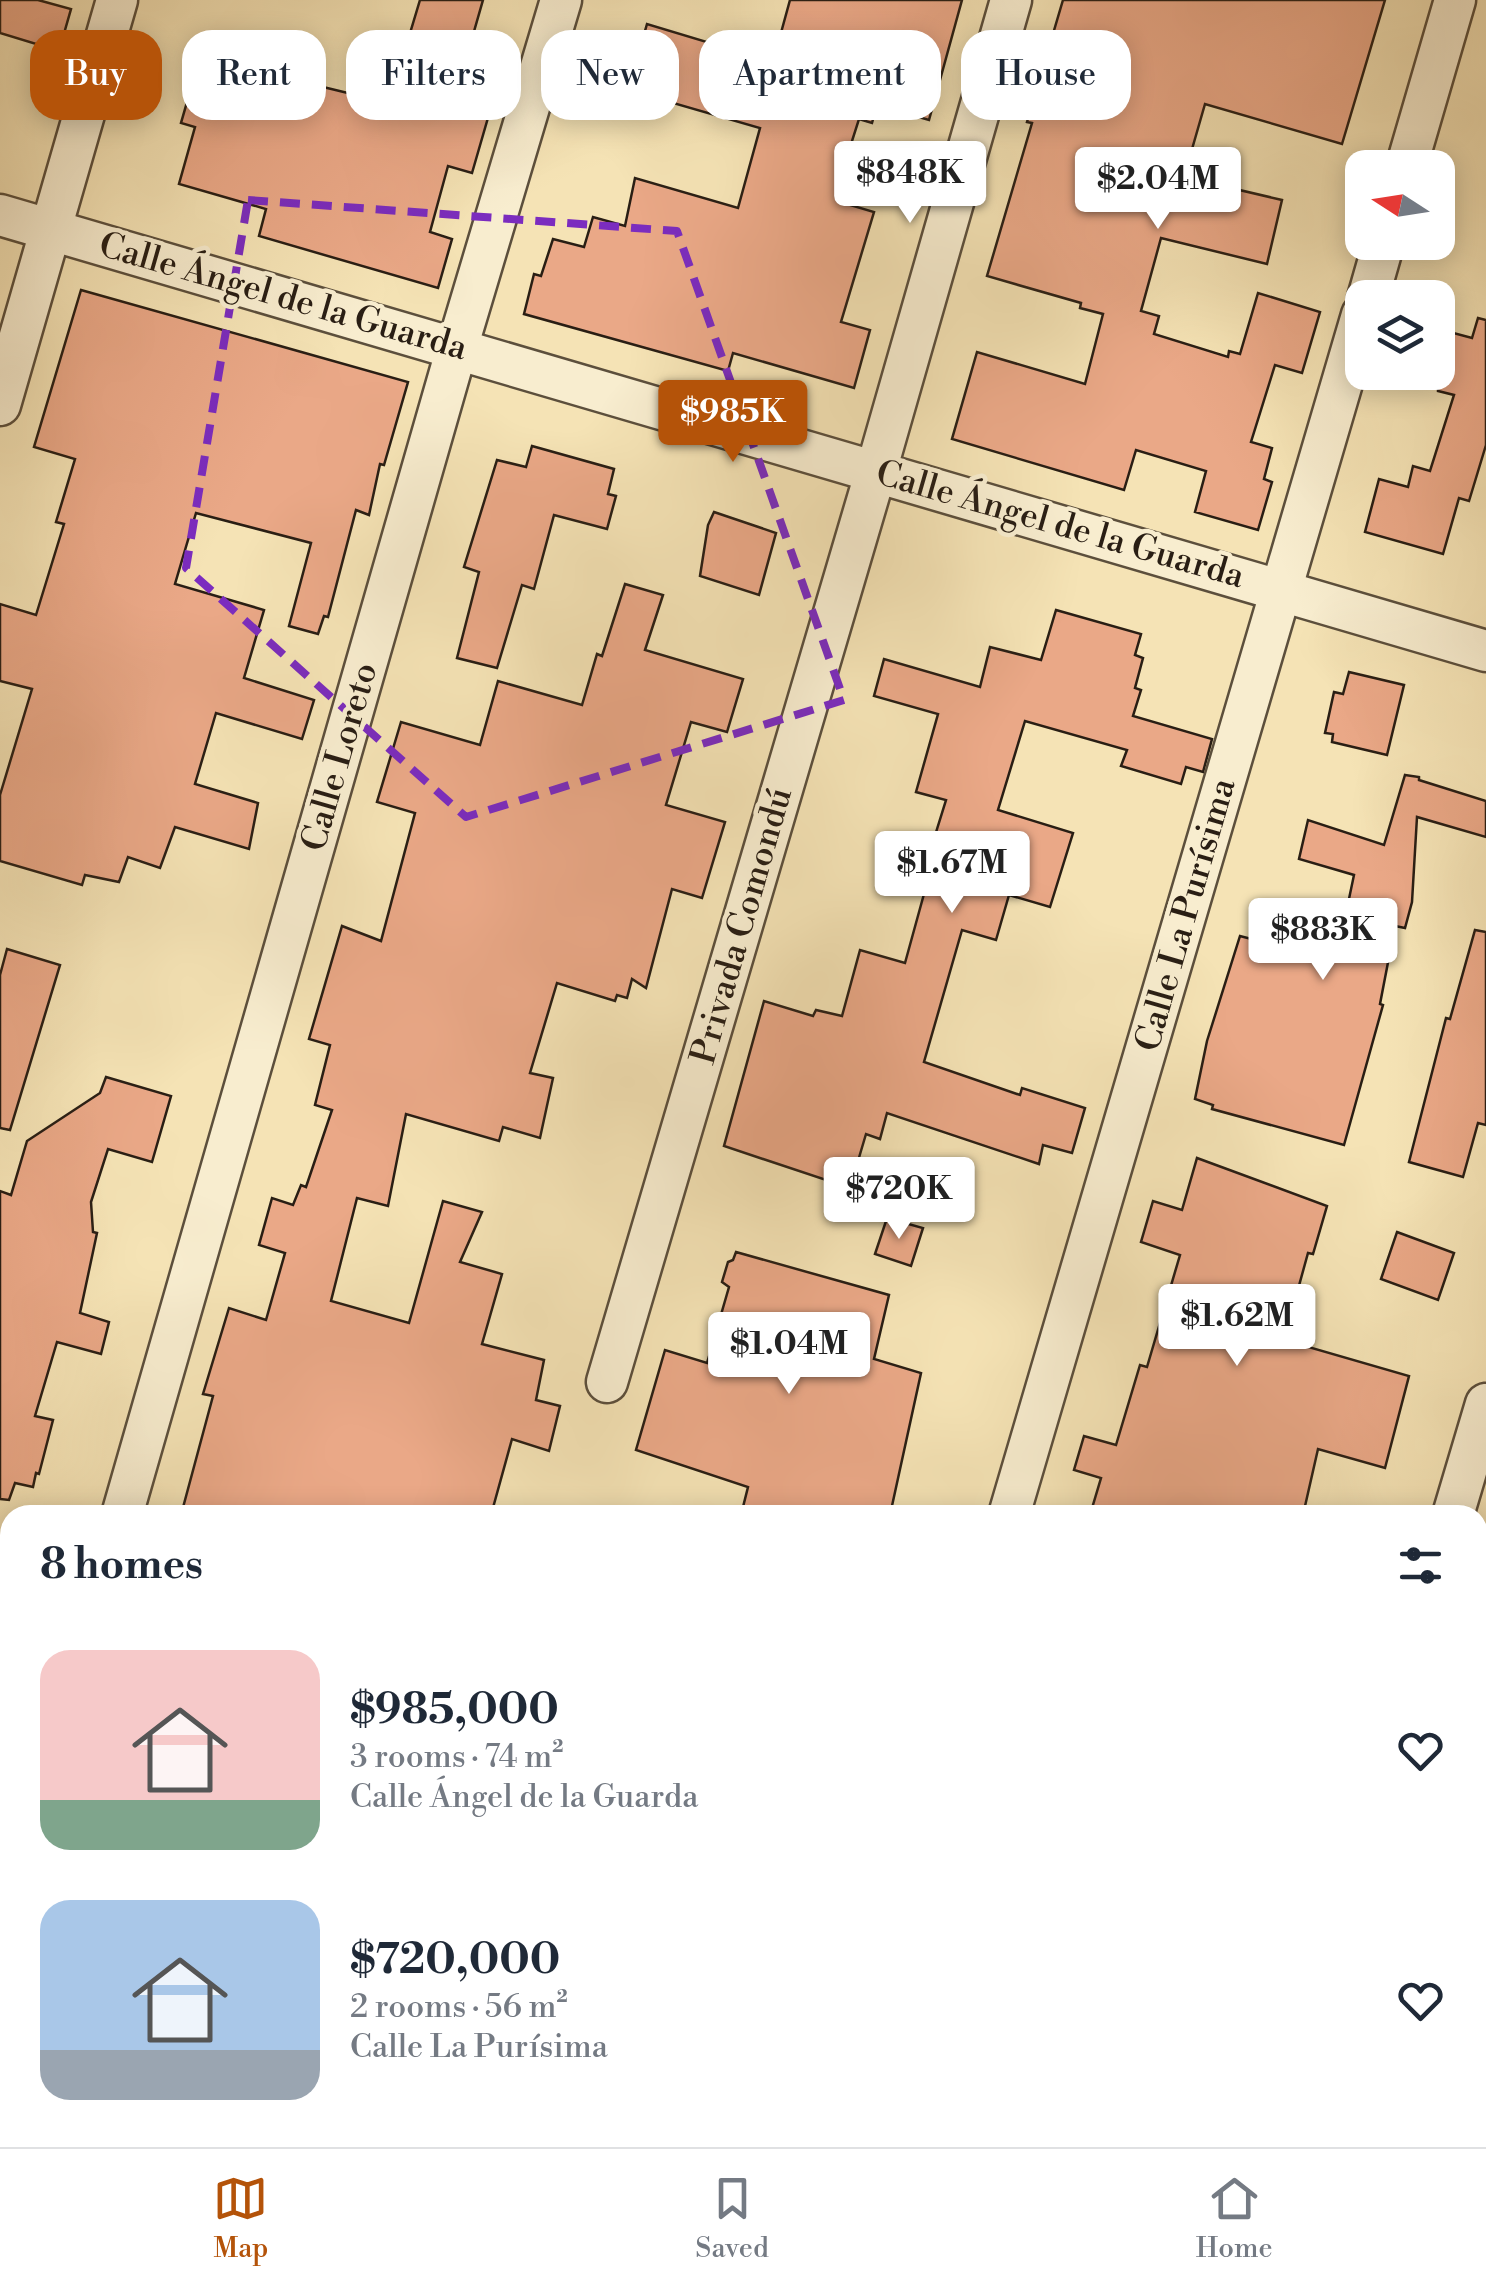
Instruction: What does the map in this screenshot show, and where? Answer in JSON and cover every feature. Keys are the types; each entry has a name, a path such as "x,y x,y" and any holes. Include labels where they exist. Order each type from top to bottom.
{"street":[{"path":"0,405 117,0"},
{"name":"Calle Loreto","path":"125,1505 457,348 561,0"},
{"name":"Privada Comondú","path":"607,1382 1011,0"},
{"path":"1411,150 1455,0"},
{"name":"Calle Ángel de la Guarda","path":"0,215 1486,651"},
{"name":"Calle La Purísima","path":"1012,1505 1345,373"},
{"path":"1456,1505 1486,1404"}],"highlighted area":[{"path":"248,200 677,231 844,700 466,817 186,568"}],"building":[{"path":"0,0 38,0 71,9 65,30 30,30 30,42 0,33"},
{"path":"420,0 483,0 474,30 411,30"},
{"path":"790,0 962,0 941,76 941,30 782,30"},
{"path":"1063,0 1385,0 1342,144 1205,104 1184,177 1282,200 1267,264 1161,238 1141,311 1159,316 1154,334 1228,357 1229,351 1240,354 1258,293 1320,312 1302,373 1275,365 1251,442 1272,448 1264,479 1272,482 1258,530 1195,512 1206,471 1136,450 1124,490 952,439 977,352 1085,384 1103,314 1080,308 1081,303 987,276 1032,123 1028,120 1131,120 1131,30 1054,30"},
{"path":"647,24 667,30 645,30"},
{"path":"679,34 699,40 699,110 679,105"},
{"path":"326,88 346,93 346,120 487,120 472,173 448,166 430,232 452,239 438,288 259,236 266,209 179,184 195,127 181,123 182,120 326,120"},
{"path":"732,120 859,120 837,188 841,189 839,196 852,199 850,205 874,212 841,322 870,330 854,388 733,353 728,371 524,314 534,274 541,276 553,239 584,247 593,217 625,226 635,178 738,208 760,128"},
{"path":"81,290 408,382 384,465 380,464 369,515 356,510 328,617 324,616 318,634 289,626 311,543 196,513 175,584 264,610 244,678 314,700 302,739 216,713 195,784 258,803 249,849 175,827 160,868 128,857 119,882 85,875 82,885 0,861 0,795 32,689 0,681 0,604 36,615 64,524 56,522 75,459 34,447"},
{"path":"1478,318 1486,320 1486,445 1469,501 1459,498 1443,554 1365,532 1379,479 1408,487 1413,466 1430,471 1454,395 1438,390 1455,390 1455,333 1472,338"},
{"path":"532,446 614,469 608,494 616,496 607,529 554,515 534,589 522,585 497,668 457,658 479,572 464,567 497,460 526,467"},
{"path":"714,512 776,533 759,595 700,576 708,525"},
{"path":"625,584 663,595 645,650 743,679 727,732 691,722 666,805 725,822 702,898 672,889 646,988 632,979 627,998 617,995 615,1001 557,983 530,1073 553,1078 540,1138 503,1127 499,1141 406,1114 388,1206 357,1198 331,1301 409,1323 443,1201 482,1212 460,1262 502,1274 482,1344 544,1360 536,1400 560,1406 549,1451 512,1439 494,1505 184,1505 213,1396 203,1394 229,1308 266,1320 285,1253 259,1245 272,1198 293,1205 301,1185 306,1187 332,1110 315,1105 330,1045 309,1039 342,926 381,941 415,813 377,802 401,722 480,745 498,681 582,705 597,654 602,656"},
{"path":"1056,610 1141,634 1135,655 1143,658 1135,688 1141,690 1133,716 1212,739 1203,772 1186,767 1181,784 1121,766 1127,750 1025,721 998,810 1073,833 1050,907 1009,895 996,940 962,930 924,1062 1020,1095 1022,1088 1085,1108 1072,1153 1043,1145 1039,1164 887,1113 880,1139 866,1134 850,1188 724,1146 764,1001 813,1016 816,1010 842,1016 860,950 905,963 946,800 916,792 938,714 874,696 884,659 980,687 990,647 1041,660"},
{"path":"1349,672 1404,685 1387,755 1332,742 1333,734 1325,733 1334,692 1343,694"},
{"path":"1405,775 1486,801 1486,837 1417,817 1412,902 1405,928 1395,926 1380,1004 1383,1005 1344,1145 1212,1109 1213,1105 1195,1099 1207,1041 1240,936 1336,961 1354,875 1299,859 1308,820 1384,845"},
{"path":"1475,930 1486,932 1486,1125 1478,1123 1463,1177 1409,1162 1446,1018 1450,1019"},
{"path":"7,949 60,965 10,1130 0,1128 0,975"},
{"path":"106,1077 171,1096 152,1162 108,1149 91,1202 93,1232 97,1233 80,1313 109,1322 101,1354 57,1342 35,1416 53,1420 39,1474 36,1473 33,1487 15,1483 9,1500 0,1499 0,1191 11,1195 27,1141 100,1093"},
{"path":"1197,1158 1327,1206 1313,1254 1308,1253 1284,1340 1409,1376 1385,1468 1318,1449 1305,1505 1093,1505 1101,1478 1074,1470 1084,1436 1116,1445 1140,1365 1147,1367 1180,1255 1141,1242 1153,1201 1182,1210"},
{"path":"887,1218 923,1228 911,1266 875,1254"},
{"path":"1397,1232 1454,1253 1438,1300 1381,1279"},
{"path":"736,1252 889,1295 874,1359 921,1373 892,1505 744,1505 748,1487 636,1450 665,1350 707,1363 729,1287 722,1282 728,1262"}]}
